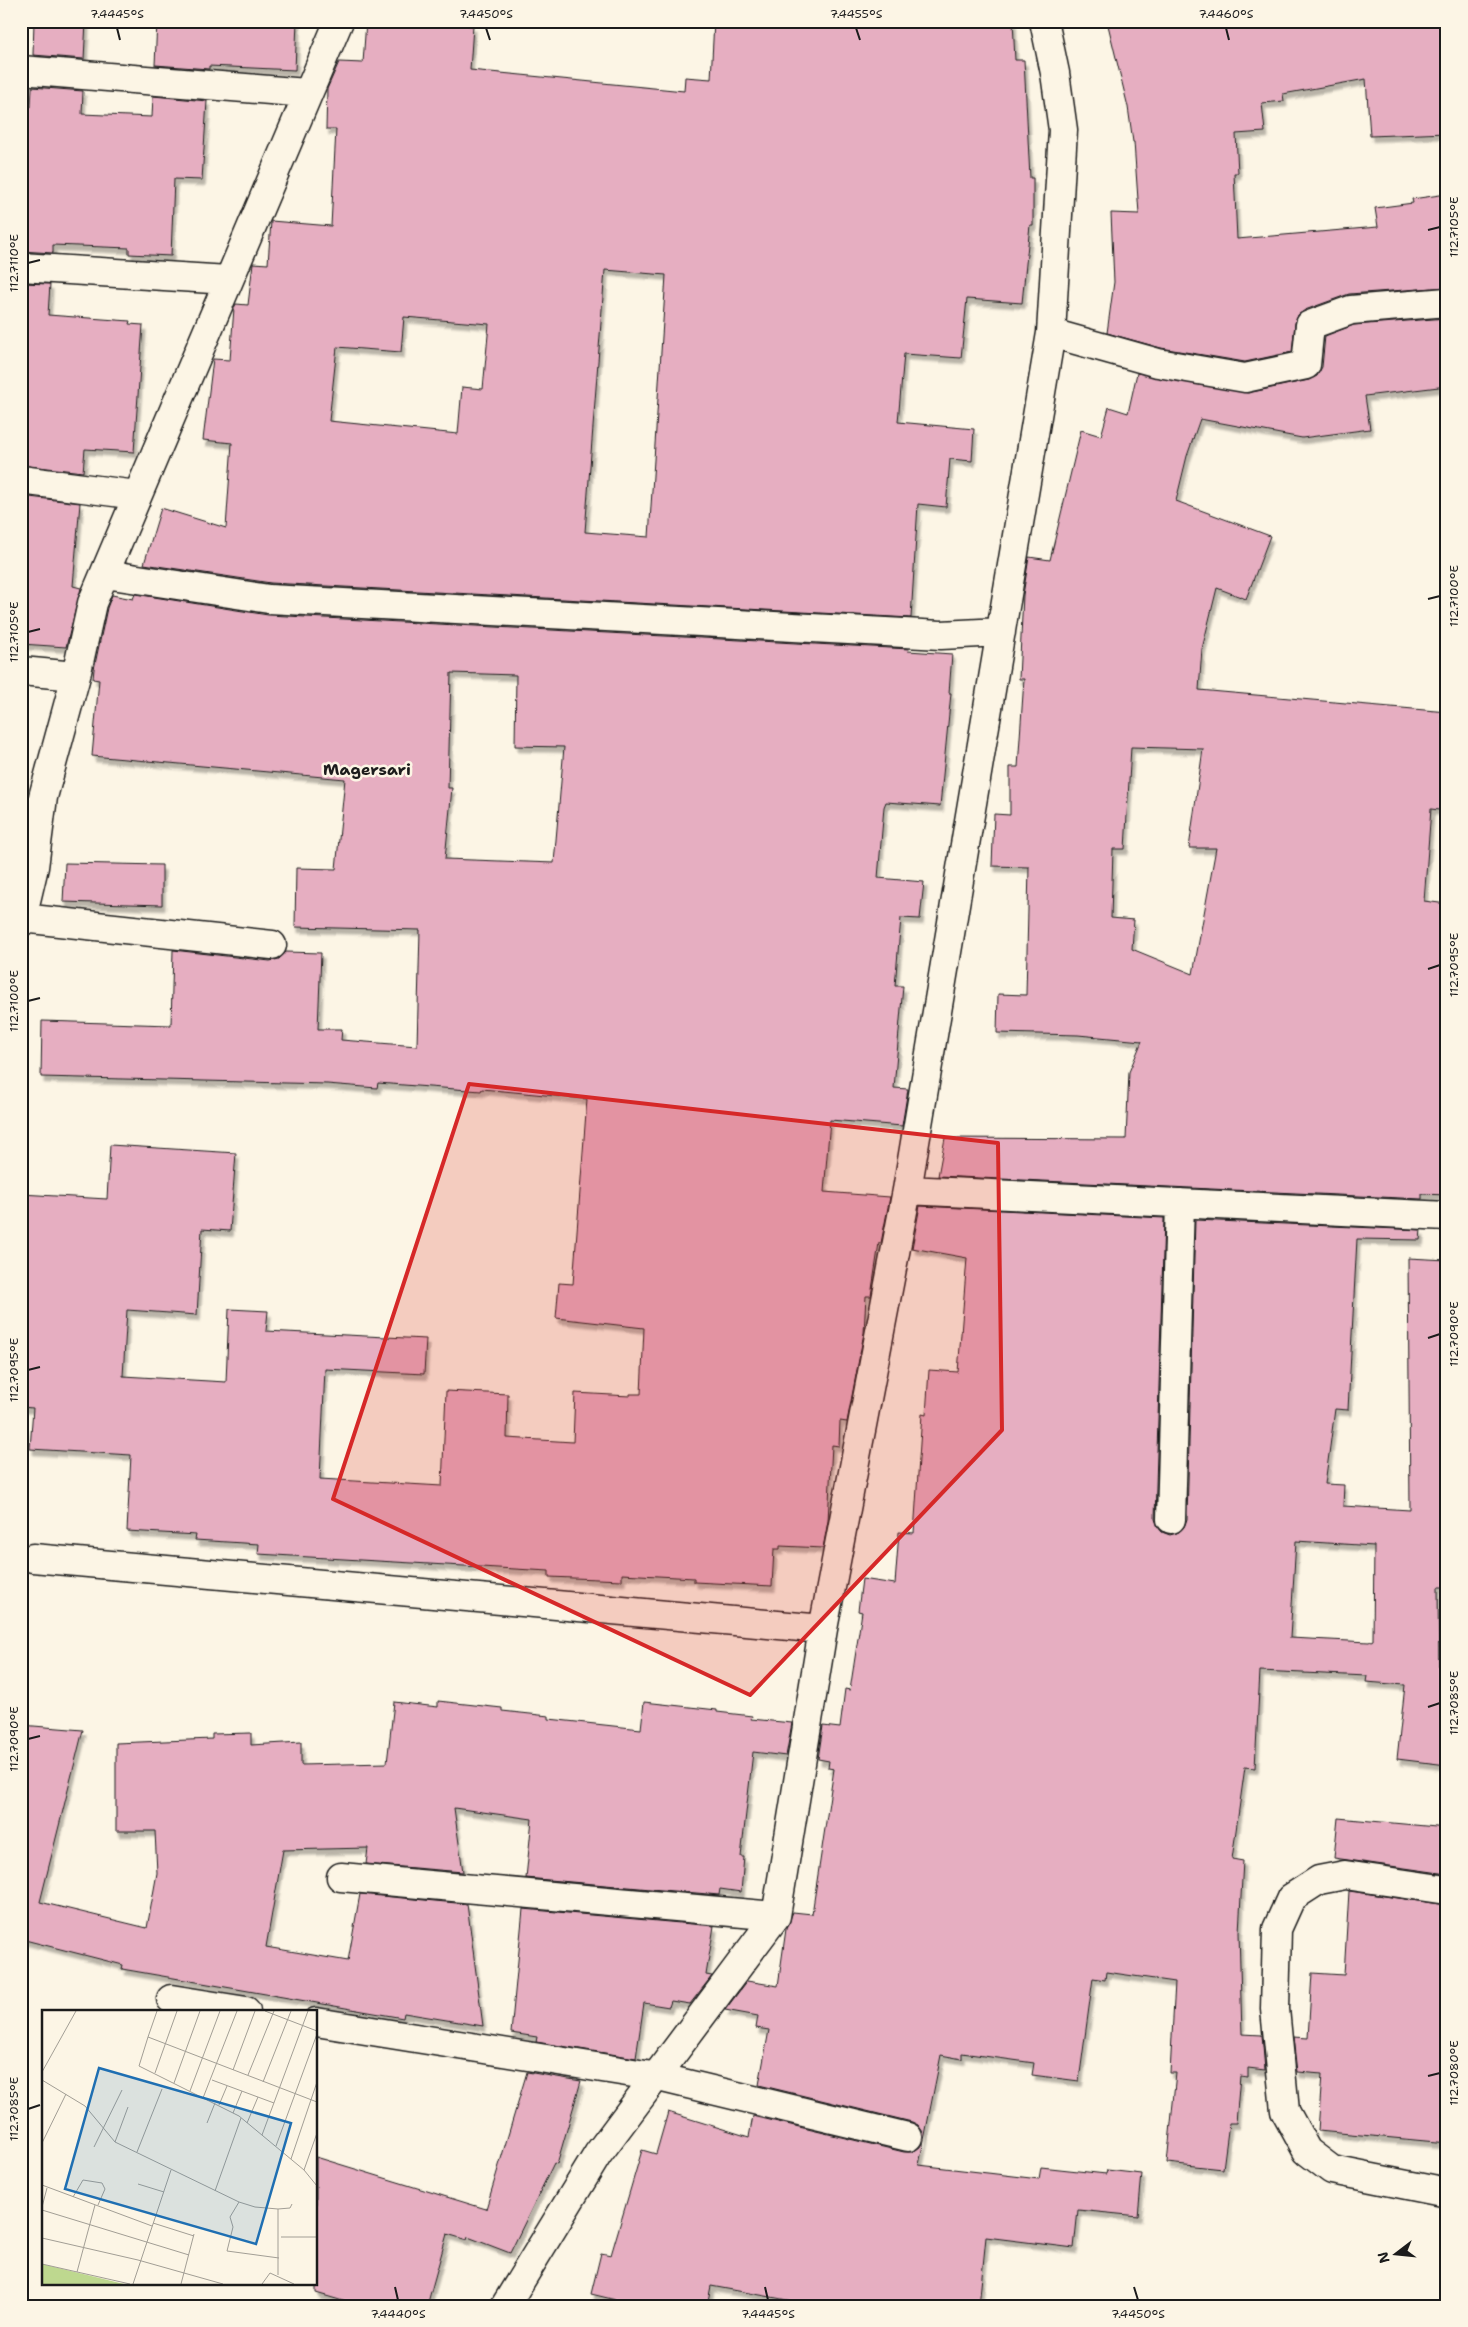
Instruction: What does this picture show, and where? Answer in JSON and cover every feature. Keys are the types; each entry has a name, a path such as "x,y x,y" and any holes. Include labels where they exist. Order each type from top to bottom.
{"street":[{"path":"272,944 22,920 28,866 43,798 76,676 92,603 339,21"},
{"path":"505,2306 598,2154 627,2112 658,2077 776,1916 823,1630 907,1190 1051,333 1063,130 1055,73 1044,21"},
{"path":"21,70 307,93"},
{"path":"21,267 228,280"},
{"path":"1051,333 1158,363 1245,378 1306,364 1310,325 1351,310 1447,302"},
{"path":"21,480 138,495"},
{"path":"105,574 269,599 941,634 1001,632"},
{"path":"21,671 76,676"},
{"path":"907,1190 1447,1216"},
{"path":"1171,1519 1180,1203"},
{"path":"32,1558 823,1630"},
{"path":"1447,1890 1344,1875 1319,1880 1291,1898 1276,1929 1275,2009 1285,2111 1307,2152 1332,2170 1447,2193"},
{"path":"341,1877 776,1916"},
{"path":"172,1999 240,2010"},
{"path":"318,2022 658,2077 908,2137"}],"highlighted area":[{"path":"469,1084 998,1143 1002,1430 750,1695 333,1499"}],"building":[{"path":"34,21 86,21 84,59 33,55"},
{"path":"157,21 297,21 295,70 209,66 209,69 155,65"},
{"path":"366,21 414,21 473,26 470,70 684,91 685,77 711,79 714,21 1013,21 1015,60 1024,60 1030,178 1033,178 1033,225 1030,225 1022,303 967,299 961,358 904,354 898,422 974,429 972,461 950,459 946,507 918,504 911,618 271,583 144,564 161,508 226,528 232,443 203,440 213,359 230,360 234,308 236,304 248,305 253,263 268,264 271,221 331,226 336,129 326,129 327,89 339,62 363,63","holes":["605,270 666,275 649,537 585,532","404,317 489,324 483,389 462,387 458,434 329,421 337,347 401,352"]},
{"path":"1107,21 1447,21 1447,133 1370,136 1366,79 1283,94 1284,101 1262,103 1265,132 1236,134 1238,173 1234,173 1237,239 1378,227 1375,208 1413,203 1412,199 1447,194 1447,287 1349,294 1305,310 1298,315 1295,323 1292,352 1245,362 1161,348 1107,333 1114,282 1111,213 1139,214 1134,142 1128,107"},
{"path":"32,87 83,91 82,114 152,117 153,96 207,101 202,180 174,179 171,256 129,254 129,248 53,245 53,253 21,251 21,107 31,107"},
{"path":"21,283 50,284 48,315 130,321 129,324 143,325 134,452 85,449 83,472 21,465"},
{"path":"1447,318 1447,386 1365,396 1370,429 1302,438 1200,419 1187,456 1176,501 1270,536 1246,599 1217,588 1202,649 1199,690 1447,712 1447,811 1431,809 1424,901 1447,904 1447,1195 1422,1194 1422,1199 938,1176 945,1138 1126,1139 1129,1072 1142,1041 1078,1035 997,1033 998,994 1026,995 1029,867 992,866 994,814 1010,815 1010,767 1018,767 1024,679 1019,679 1023,595 1029,557 1050,560 1081,430 1101,436 1109,407 1128,413 1137,373 1248,393 1309,380 1317,376 1322,367 1325,336 1354,325","holes":["1131,747 1203,749 1189,848 1216,848 1193,974 1132,949 1134,920 1111,918 1113,849 1125,849"]},
{"path":"21,496 80,503 73,586 81,588 66,647 21,644"},
{"path":"135,594 268,615 909,649 908,651 952,654 949,693 951,693 940,806 886,802 884,807 878,878 924,882 920,919 901,918 895,986 903,986 894,1088 908,1089 902,1126 830,1120 824,1192 890,1197 881,1243 879,1243 871,1296 866,1296 864,1333 847,1422 840,1421 839,1446 832,1445 828,1521 823,1548 780,1546 780,1549 774,1549 772,1586 694,1582 694,1578 622,1574 622,1580 549,1577 549,1571 258,1554 259,1544 195,1540 196,1535 127,1531 131,1455 30,1449 33,1408 21,1407 21,1194 107,1199 110,1145 236,1153 230,1231 202,1229 197,1315 127,1310 123,1376 226,1382 229,1309 268,1311 266,1331 426,1339 424,1374 325,1369 320,1479 442,1486 446,1391 508,1394 507,1438 573,1442 575,1393 630,1396 630,1394 641,1394 644,1328 556,1318 559,1283 573,1284 587,1099 482,1089 481,1091 378,1083 377,1088 327,1084 41,1077 42,1021 171,1025 173,950 270,961 279,959 286,952 321,953 318,1029 342,1029 341,1040 417,1046 420,930 295,927 296,868 336,869 345,779 92,756 99,680 93,679 94,669 107,608 112,595 133,599","holes":["451,673 516,675 515,746 564,747 554,863 445,859 452,788 448,788"]},
{"path":"65,863 162,865 162,905 63,902"},
{"path":"920,1206 1164,1218 1155,1519 1162,1532 1170,1535 1179,1532 1184,1527 1187,1519 1195,1220 1421,1230 1420,1240 1357,1239 1348,1410 1335,1409 1325,1484 1344,1485 1343,1506 1410,1510 1408,1258 1447,1260 1447,1587 1438,1587 1439,1687 1447,1687 1447,1765 1397,1759 1405,1685 1366,1682 1367,1676 1260,1671 1255,1768 1245,1767 1232,1859 1243,1861 1239,1932 1242,2034 1262,2035 1265,2070 1248,2068 1248,2077 1240,2076 1236,2123 1229,2123 1223,2169 1167,2163 1176,2073 1170,2073 1175,1982 1106,1972 1105,1980 1093,1978 1079,2081 1032,2075 1034,2063 962,2053 962,2059 941,2055 919,2165 1039,2179 1041,2167 1106,2174 1107,2170 1142,2174 1138,2216 1078,2210 1074,2248 986,2237 979,2306 820,2306 711,2286 707,2306 641,2306 591,2294 601,2253 611,2255 642,2150 656,2154 668,2112 749,2137 753,2116 904,2152 913,2152 920,2147 923,2141 923,2132 918,2125 912,2122 759,2085 769,2030 756,2028 758,2016 725,2010 747,1981 778,1986 786,1929 793,1912 812,1914 834,1769 828,1768 829,1761 818,1759 823,1726 840,1728 845,1689 850,1690 862,1612 858,1611 862,1579 895,1584 899,1532 914,1533 922,1414 926,1415 929,1370 958,1372 967,1258 912,1248","holes":["1296,1541 1374,1546 1373,1640 1369,1642 1290,1638"]},
{"path":"438,1701 502,1708 502,1711 549,1716 549,1719 641,1729 644,1702 717,1710 717,1712 752,1716 751,1719 792,1723 786,1756 753,1752 741,1857 744,1857 741,1892 720,1889 719,1895 526,1878 532,1819 454,1808 463,1872 366,1864 368,1848 283,1850 266,1947 348,1961 360,1894 467,1904 483,2026 404,2013 403,2018 122,1969 123,1965 21,1939 21,1725 83,1730 40,1902 147,1928 157,1873 155,1831 116,1831 116,1743 212,1739 212,1734 251,1733 251,1745 301,1742 301,1765 387,1763 394,1702 438,1707"},
{"path":"1338,1818 1447,1828 1447,1874 1334,1858"},
{"path":"1349,1891 1447,1905 1447,2143 1318,2131 1322,2074 1297,2072 1293,2037 1308,2038 1312,1973 1344,1975"},
{"path":"523,1909 714,1926 706,1975 712,1976 690,2004 671,2001 669,2007 644,2003 636,2058 536,2042 537,2037 511,2033"},
{"path":"527,2072 581,2081 557,2164 554,2163 510,2253 468,2237 467,2240 447,2234 427,2306 360,2306 316,2293 316,2284 318,2284 318,2158 486,2209"}],"district":[{"name":"Magersari","path":"367,769"}]}
